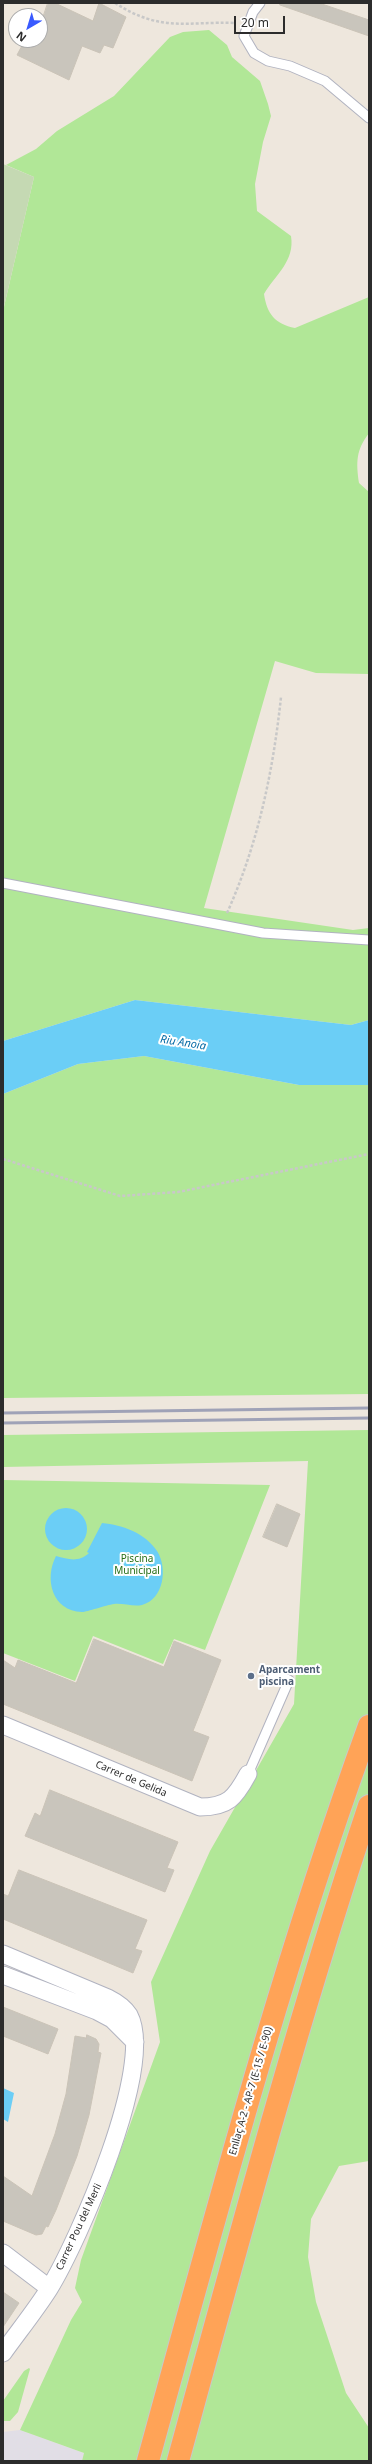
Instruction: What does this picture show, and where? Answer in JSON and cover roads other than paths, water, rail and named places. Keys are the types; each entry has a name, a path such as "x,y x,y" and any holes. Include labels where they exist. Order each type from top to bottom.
{"highway":[{"name":"Enllaç A-2 - AP-7 (E-15 / E-90)","path":"148,2461 268,2033 328,1843 369,1726"},
{"path":"178,2461 254,2182 322,1950 369,1806"}],"street":[{"name":"Carrer de Gelida","path":"3,1725 200,1807 214,1807 227,1803 238,1792 248,1774"},
{"path":"3,1954 108,1998 121,2005 129,2015 135,2042"},
{"path":"3,1975 97,2011 112,2019 135,2042"},
{"name":"Carrer Pou del Merli","path":"3,2353 49,2288 82,2225 102,2177 126,2095 135,2042"},
{"path":"3,2253 49,2288"}],"lane":[{"path":"260,3 244,36 254,53 268,61 290,66 325,81 369,118"},
{"path":"3,883 263,934 369,940"},
{"path":"248,1774 289,1680 273,1674"}],"water":[{"name":"Riu Anoia","path":"135,1000 351,1025 369,1020 369,1085 299,1085 144,1056 78,1064 3,1094 3,1041"},
{"path":"62,1508 70,1508 78,1511 84,1517 87,1529 84,1541 78,1547 70,1550 62,1550 54,1547 48,1541 45,1533 45,1525 48,1517 54,1511"},
{"path":"102,1523 125,1528 146,1539 157,1551 160,1558 163,1574 162,1582 155,1596 149,1602 142,1605 135,1606 114,1604 84,1612 72,1610 57,1600 53,1592 51,1584 52,1565 56,1556 77,1559 89,1553 87,1552"},
{"path":"3,2088 14,2093 8,2122 3,2119"}],"railway":[{"path":"3,1413 369,1408"},
{"path":"3,1423 369,1418"}],"place":[{"name":"Aparcament piscina","path":"251,1676"}],"park label":[{"name":"Piscina Municipal","path":"137,1564"}]}
